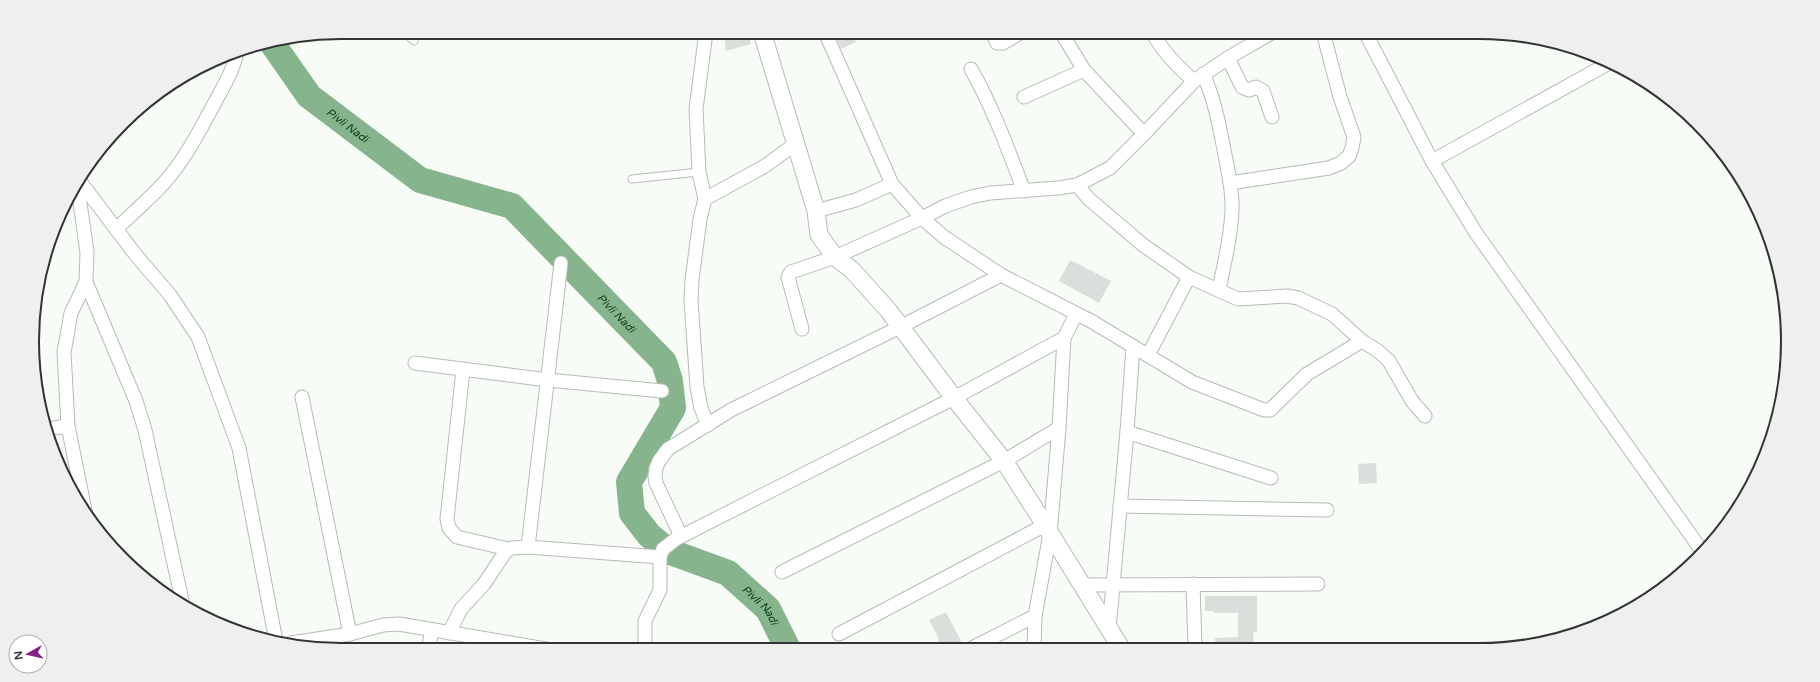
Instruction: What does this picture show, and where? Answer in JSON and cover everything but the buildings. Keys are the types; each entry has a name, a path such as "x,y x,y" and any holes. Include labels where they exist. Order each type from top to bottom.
{"street":[{"path":"705,39 696,109 699,172 705,199 700,219 692,280 691,300 697,387 701,408 708,425"},
{"path":"764,39 816,211 819,235 835,257 852,270 888,310 954,398 1004,461 1119,643"},
{"path":"828,39 892,184 922,218 944,237 1001,275 1076,314 1133,346 1192,382 1264,410 1270,410 1307,374 1362,341"},
{"path":"995,39 997,43 1002,43 1009,39"},
{"path":"1067,39 1084,70 1144,134"},
{"path":"1156,39 1170,60 1198,78 1212,92 1230,182 1232,210 1230,233 1219,290"},
{"path":"802,329 788,277 789,274 835,257 922,218 945,206 971,197 1077,185 1110,168 1198,78 1256,39"},
{"path":"1230,182 1329,168 1342,163 1349,156 1354,137 1340,97 1325,39"},
{"path":"1369,39 1432,161 1476,232 1700,547"},
{"path":"116,229 162,185 179,164 198,134 227,80 235,64 236,58"},
{"path":"1228,58 1242,87 1249,90 1256,87 1263,90 1272,117"},
{"path":"1432,161 1604,66"},
{"path":"971,69 985,94 1024,191"},
{"path":"1024,97 1084,70"},
{"path":"705,199 765,166 795,144"},
{"path":"816,211 856,200 892,184"},
{"path":"1077,185 1090,199 1143,245 1189,277 1238,298 1287,296 1298,298 1332,314 1362,341 1378,351 1389,361 1412,400 1425,416"},
{"path":"82,186 170,295 198,337 239,448 275,636"},
{"path":"79,190 87,252 86,282 71,314 64,352 68,426 82,497"},
{"path":"528,547 561,263"},
{"path":"678,538 656,483 655,476 659,461 668,450 731,410 900,327 1001,275"},
{"path":"1148,355 1189,277"},
{"path":"86,282 136,401 145,430 181,597"},
{"path":"1034,643 1035,616 1048,529 1059,428 1064,338 1076,314"},
{"path":"645,643 645,621 660,590 662,553 678,538 954,398 1064,338"},
{"path":"1109,629 1127,432 1133,346"},
{"path":"415,363 548,380 662,391"},
{"path":"463,370 447,518 449,528 457,537 508,549 528,547 662,553"},
{"path":"302,397 350,634"},
{"path":"52,428 68,426"},
{"path":"782,572 1004,461 1059,428"},
{"path":"1127,432 1271,478"},
{"path":"1120,506 1327,510"},
{"path":"839,634 1048,529"},
{"path":"449,633 461,609 484,584 508,549"},
{"path":"1193,584 1195,643"},
{"path":"1082,585 1318,584"},
{"path":"982,643 1035,616"},
{"path":"307,641 350,634 383,625 399,624 510,643"},
{"path":"429,643 432,630"}],"lane":[{"path":"632,179 699,172"}],"waterway":[{"name":"Pivli Nadi","path":"274,47 309,96 420,180 512,206 664,362 670,381 673,408 629,482 632,513 649,535 668,551 728,573 768,609 785,643"}]}
